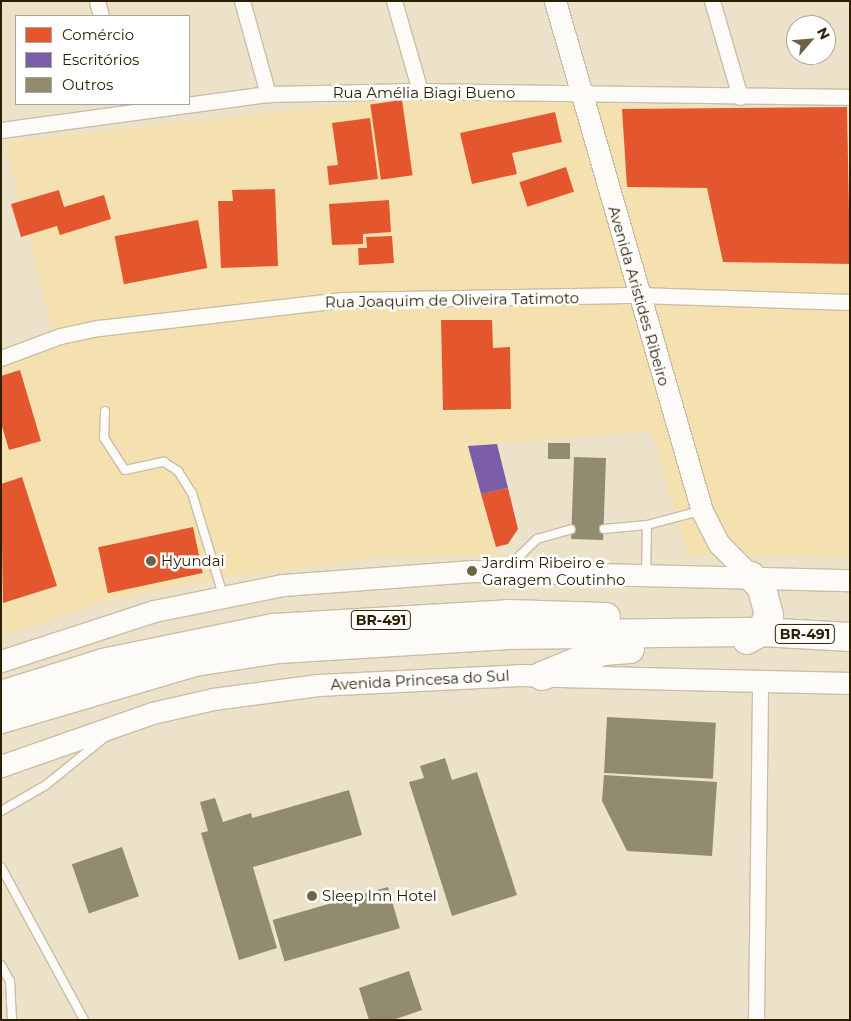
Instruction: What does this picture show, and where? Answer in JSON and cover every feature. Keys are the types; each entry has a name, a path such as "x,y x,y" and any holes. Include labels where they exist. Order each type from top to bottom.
{"highway":[{"path":"542,676 603,651 729,646 765,624 762,588 751,576"},
{"name":"BR-491","path":"1,695 103,663 274,628 508,614 765,624 850,637"},
{"name":"BR-491","path":"1,719 67,696 195,662 279,649 398,639 765,624 850,618"}],"main road":[{"name":"Avenida Aristides Ribeiro","path":"555,1 638,295 702,511 719,544 751,576"},
{"path":"1,660 154,611 283,585 503,572 646,573 850,580"},
{"name":"Avenida Princesa do Sul","path":"1,766 115,725 261,691 542,676 760,683 850,683"}],"street":[{"path":"97,1 102,15"},
{"path":"242,1 268,94"},
{"path":"394,1 420,91"},
{"path":"712,1 740,98"},
{"name":"Rua Amélia Biagi Bueno","path":"190,102 268,94 420,91 740,98 850,97"},
{"name":"Rua Amélia Biagi Bueno","path":"1,130 128,108 158,105"},
{"name":"Rua Joaquim de Oliveira Tatimoto","path":"1,358 60,336 99,328 342,300 638,295 850,302"},
{"path":"756,1020 760,683"}],"lane":[{"path":"105,412 104,438 125,470 164,462 178,471 192,493 223,597"},
{"path":"604,529 647,525 702,511"},
{"path":"646,573 647,525"},
{"path":"503,572 537,539 572,529"},
{"path":"1,811 73,765 115,725"},
{"path":"1,867 84,1020"},
{"path":"1,965 10,982 12,1020"}],"shaded area":[{"path":"403,98 850,112 850,557 688,555 651,431 469,446 498,556 379,557 217,579 107,600 1,637 1,367 55,342 5,142"}],"building: Comércio":[{"path":"402,100 413,175 381,180 370,104"},
{"path":"847,107 850,264 723,262 707,188 627,187 622,109"},
{"path":"555,112 562,142 512,153 517,174 472,184 460,133"},
{"path":"370,118 378,179 329,185 327,166 338,165 332,123"},
{"path":"566,167 574,192 527,207 519,182"},
{"path":"275,189 278,266 221,268 218,201 233,201 232,190"},
{"path":"59,190 64,207 104,195 111,219 60,235 57,226 21,237 11,204"},
{"path":"389,200 391,232 363,234 363,244 332,245 329,204"},
{"path":"198,220 207,268 124,284 115,236"},
{"path":"392,236 394,263 359,265 358,248 367,248 366,237"},
{"path":"441,320 492,320 493,348 510,347 511,409 443,410"},
{"path":"20,370 41,441 9,450 1,423 1,376"},
{"path":"22,477 57,586 3,603 1,484"},
{"path":"508,488 518,529 508,544 496,547 481,494"},
{"name":"Hyundai","path":"193,527 203,573 108,593 98,547"}],"building: Escritórios":[{"path":"497,444 508,488 481,494 468,446"}],"building: Outros":[{"path":"548,443 570,443 570,459 548,459"},
{"path":"574,457 606,458 603,540 571,539"},
{"path":"607,717 716,723 713,779 604,773"},
{"path":"445,758 452,780 477,772 517,895 452,916 409,782 424,778 420,766"},
{"path":"604,775 717,782 712,856 627,851 602,801"},
{"path":"349,790 362,835 253,867 277,948 239,960 201,833 208,831 200,802 215,798 223,822 251,813 252,818"},
{"path":"122,847 139,896 89,913 72,864"},
{"path":"388,887 400,928 285,961 273,920"},
{"path":"409,971 422,1010 393,1020 369,1020 359,988"}],"place":[{"name":"Hyundai","path":"151,561"},
{"name":"Jardim Ribeiro e Garagem Coutinho","path":"472,571"},
{"name":"Sleep Inn Hotel","path":"312,896"}]}
